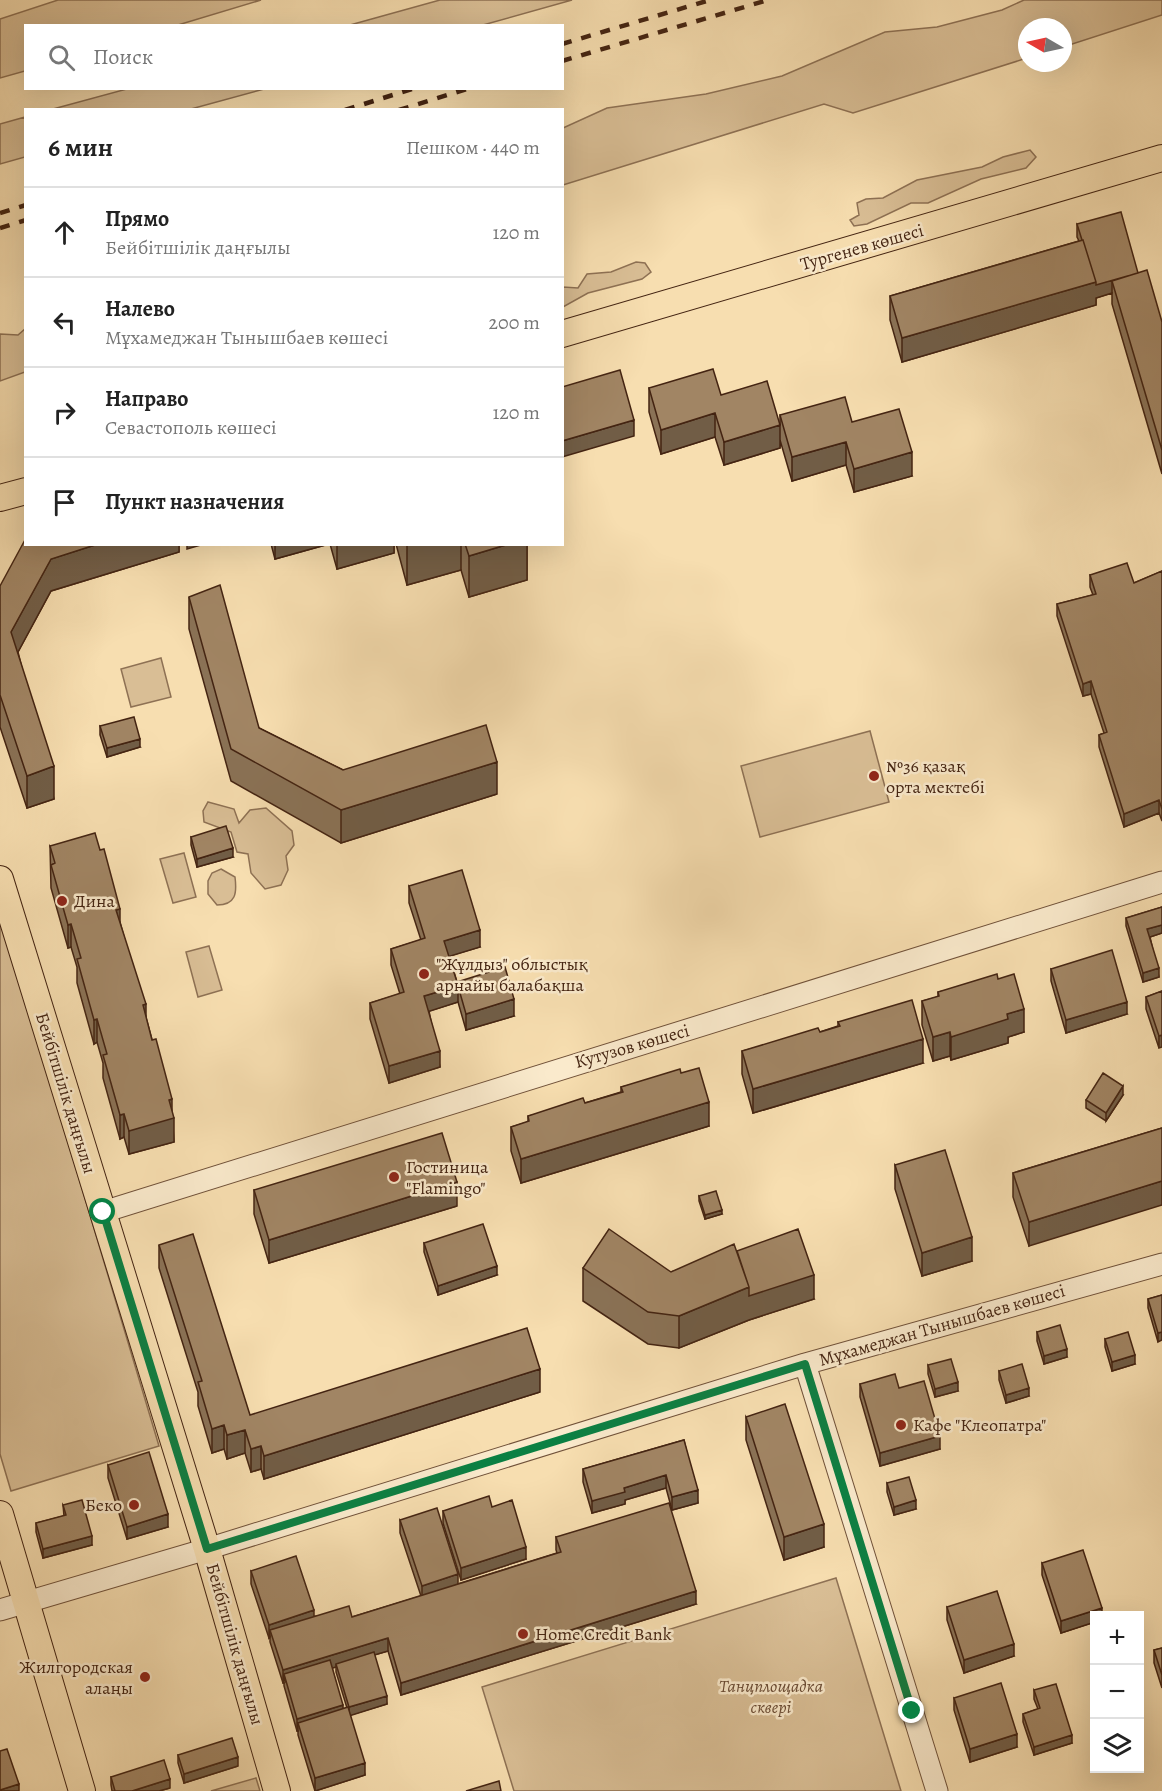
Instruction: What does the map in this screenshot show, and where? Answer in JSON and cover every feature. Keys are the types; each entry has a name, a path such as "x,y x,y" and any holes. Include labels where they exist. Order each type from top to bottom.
{"main road":[{"name":"Тургенев көшесі","path":"564,333 1161,164"},
{"path":"0,498 24,492"},
{"name":"Бейбітшілік даңғылы","path":"0,879 207,1549 277,1791"},
{"path":"0,1514 82,1791"}],"street":[{"name":"Кутузов көшесі","path":"103,1212 454,1100 723,1020 1162,882"},
{"name":"Мұхамеджан Тынышбаев көшесі","path":"0,1610 207,1549 805,1364 1162,1264"},
{"path":"805,1364 937,1791"}],"green space":[{"path":"58,0 261,0 181,24 24,24 24,71 0,78 0,19"},
{"path":"440,0 572,0 487,24 354,24"},
{"path":"1024,0 1162,0 1162,15 1072,44 1072,18 1018,18 1018,61 853,113 824,104 564,185 564,128 607,108 706,94 782,76 885,32 937,27 1002,10"},
{"path":"123,90 260,90 195,108 57,108"},
{"path":"24,117 24,157 0,164 0,124"},
{"path":"1030,150 1036,157 1026,168 981,179 928,203 911,203 867,224 854,226 850,220 859,215 857,203 866,199 883,198 917,180 982,167 1003,157"},
{"path":"636,262 645,263 651,272 642,279 588,293 564,306 564,287 578,288 587,274 611,272"},
{"path":"24,330 24,372 0,381 0,334 18,335"},
{"path":"161,658 171,697 131,707 121,669"},
{"path":"870,731 889,802 760,837 741,766"},
{"path":"208,802 234,809 239,823 250,810 266,808 292,831 294,845 286,856 288,870 281,885 265,889 251,873 248,854 237,852 231,832 204,822 203,811"},
{"path":"184,853 196,897 173,903 160,859"},
{"path":"221,869 235,877 236,888 232,900 217,905 208,894 208,881 212,873"},
{"path":"0,914 159,1446 11,1491 0,1454"},
{"path":"209,946 222,990 198,997 186,952"},
{"name":"Танцплощадка сквері","path":"836,1578 901,1791 514,1791 482,1687"},
{"path":"256,1778 260,1791 211,1791"}],"building":[{"path":"1121,212 1138,273 1096,285 1077,224"},
{"path":"1083,240 1096,282 902,338 890,296"},
{"path":"1147,270 1162,322 1162,450 1112,281"},
{"path":"713,369 721,395 767,381 780,425 724,442 715,413 661,430 649,388"},
{"path":"620,370 634,420 564,440 564,386"},
{"path":"845,397 852,422 899,409 912,452 854,469 846,442 792,457 780,415"},
{"path":"24,542 24,546 92,546 51,559 11,632 54,766 27,776 0,695 0,586"},
{"path":"466,546 502,546 469,556"},
{"path":"1127,563 1134,583 1162,571 1162,809 1159,800 1124,814 1099,735 1107,732 1091,681 1083,684 1057,604 1096,594 1090,575"},
{"path":"220,585 259,728 343,770 486,725 497,762 341,810 231,749 189,597"},
{"path":"134,717 140,739 107,748 100,726"},
{"path":"226,826 233,848 197,859 191,837"},
{"path":"95,833 100,850 104,849 120,909 116,910 146,1004 143,1005 152,1040 156,1039 172,1099 169,1100 174,1118 129,1131 124,1114 120,1115 103,1055 107,1054 97,1019 94,1020 77,959 81,958 71,924 68,925 51,865 55,863 50,846"},
{"path":"462,870 480,930 444,941 457,982 505,967 514,999 466,1014 458,986 424,996 440,1051 389,1066 370,1003 404,992 391,949 425,938 409,886"},
{"path":"1162,907 1162,925 1147,929 1159,968 1143,973 1126,918"},
{"path":"1112,950 1127,1002 1066,1020 1051,969"},
{"path":"997,974 998,979 1014,974 1024,1009 1007,1014 1008,1019 951,1037 950,1032 933,1037 922,1001 939,996 938,992"},
{"path":"1162,991 1162,1035 1159,1036 1146,997"},
{"path":"912,1000 923,1039 753,1089 742,1051 818,1028 820,1032 840,1026 838,1022"},
{"path":"699,1068 709,1102 521,1159 511,1127 529,1121 528,1116 583,1098 585,1103 623,1092 621,1087 680,1069 681,1073"},
{"path":"1103,1073 1123,1086 1106,1113 1086,1100"},
{"path":"1162,1128 1162,1181 1029,1222 1013,1173"},
{"path":"442,1133 457,1182 269,1240 254,1190"},
{"path":"945,1150 972,1237 922,1253 895,1165"},
{"path":"716,1191 722,1210 705,1215 699,1196"},
{"path":"483,1224 497,1266 438,1286 424,1243"},
{"path":"609,1229 671,1272 734,1244 749,1287 679,1316 648,1312 583,1268"},
{"path":"798,1229 814,1275 749,1296 749,1287 737,1251"},
{"path":"193,1234 250,1415 527,1328 540,1369 264,1456 261,1446 251,1449 245,1430 227,1435 224,1425 212,1429 198,1382 202,1381 159,1245"},
{"path":"1162,1295 1162,1332 1158,1333 1148,1299"},
{"path":"1060,1325 1067,1349 1044,1356 1037,1332"},
{"path":"1128,1332 1135,1355 1112,1362 1105,1339"},
{"path":"951,1359 958,1382 935,1389 928,1365"},
{"path":"1022,1364 1029,1388 1006,1395 999,1371"},
{"name":"Кафе \"Клеопатра\"","path":"895,1374 899,1388 924,1381 940,1436 880,1453 860,1384"},
{"path":"785,1404 824,1524 784,1537 746,1417"},
{"path":"684,1440 698,1490 672,1497 666,1475 624,1488 625,1492 592,1501 583,1469"},
{"path":"149,1452 168,1514 127,1527 108,1465"},
{"path":"909,1477 916,1500 894,1507 887,1483"},
{"path":"489,1496 492,1507 512,1500 526,1547 461,1568 443,1511"},
{"path":"82,1500 92,1536 43,1549 36,1523 66,1515 63,1505"},
{"path":"669,1503 696,1591 401,1683 388,1638 283,1670 270,1630 349,1606 352,1617 561,1552 556,1537"},
{"path":"437,1508 458,1574 422,1586 400,1520"},
{"path":"1083,1550 1102,1608 1061,1621 1042,1563"},
{"path":"296,1556 314,1610 269,1625 251,1571"},
{"path":"997,1591 1014,1644 964,1660 947,1607"},
{"path":"1162,1648 1162,1675 1154,1650"},
{"path":"374,1652 387,1696 349,1707 336,1664"},
{"path":"330,1660 343,1705 297,1719 284,1674"},
{"path":"1001,1683 1017,1734 970,1749 954,1698"},
{"path":"1056,1684 1072,1735 1034,1747 1023,1714 1040,1708 1034,1690"},
{"path":"348,1707 365,1763 315,1778 298,1723"},
{"path":"232,1738 238,1757 184,1774 178,1755"},
{"path":"7,1749 19,1784 0,1790 0,1751"},
{"path":"164,1760 170,1779 132,1791 115,1791 111,1777"},
{"path":"499,1781 501,1791 466,1791"}],"railway":[{"path":"564,43 710,0"},
{"path":"564,60 768,0"},
{"path":"351,108 409,90"},
{"path":"405,108 464,90"},
{"path":"0,213 24,206"},
{"path":"0,228 24,221"}],"place":[{"name":"№36 қазақ орта мектебі","path":"874,776"},
{"name":"Дина","path":"62,901"},
{"name":"\"Жұлдыз\" облыстық арнайы балабақша","path":"424,974"},
{"name":"Гостиница \"Flamingo\"","path":"394,1177"},
{"name":"Кафе \"Клеопатра\"","path":"901,1425"},
{"name":"Беко","path":"134,1505"},
{"name":"Home Credit Bank","path":"523,1634"},
{"name":"Жилгородская алаңы","path":"145,1677"}],"route":[{"path":"103,1212 207,1549 805,1364 912,1711"}]}
